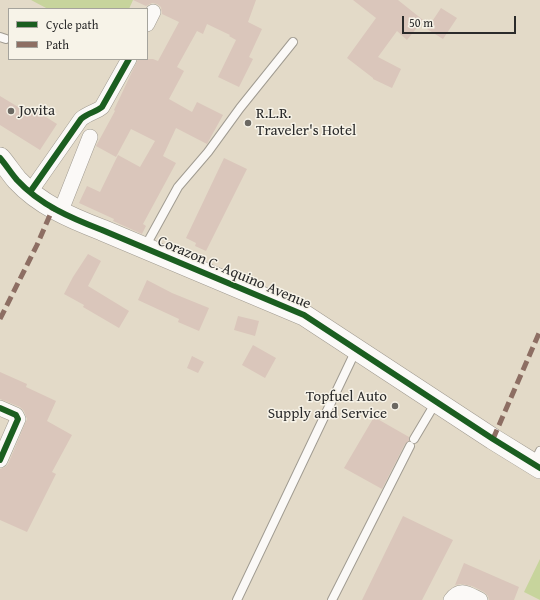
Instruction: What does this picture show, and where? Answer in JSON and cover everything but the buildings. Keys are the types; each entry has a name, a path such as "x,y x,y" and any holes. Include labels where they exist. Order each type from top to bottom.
{"main road":[{"name":"Corazon C. Aquino Avenue","path":"0,158 16,180 30,192 60,212 304,315 492,439 538,461"}],"street":[{"path":"30,192 81,119 88,113 97,111 102,107 128,60"},
{"path":"60,212 90,137"},
{"path":"0,408 16,415 18,419 0,460"},
{"path":"451,600 456,593 462,592 480,600"}],"lane":[{"path":"145,248 178,187 208,152 240,108 293,42"},
{"path":"237,600 357,349"},
{"path":"332,600 412,442 436,401"}],"green space":[{"path":"31,0 133,0 129,8 46,8"},
{"path":"540,559 540,600 524,592"}],"marked path":[{"path":"0,319 37,245 53,208"},
{"path":"493,439 540,331"}],"cycle path":[{"path":"30,192 81,119 102,107 128,60"},
{"path":"0,158 26,189 56,210 304,315 493,439 540,468"},
{"path":"0,408 16,415 18,419 0,460"}],"place":[{"name":"Jovita","path":"11,111"},
{"name":"R.L.R. Traveler's Hotel","path":"248,123"},
{"name":"Topfuel Auto Supply and Service","path":"395,406"}]}
